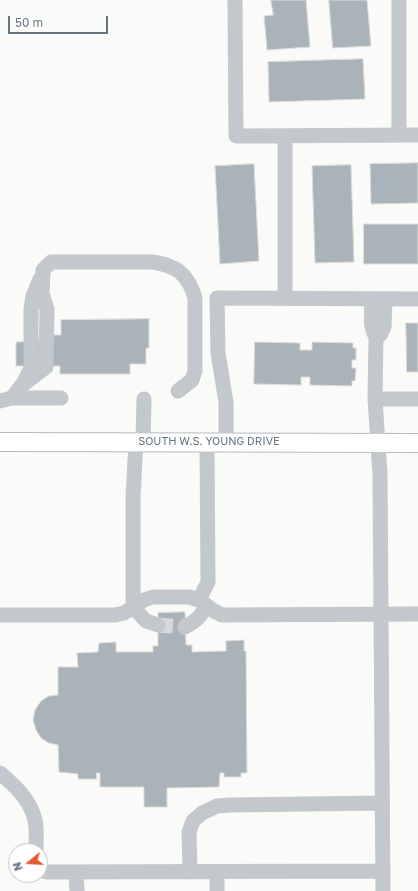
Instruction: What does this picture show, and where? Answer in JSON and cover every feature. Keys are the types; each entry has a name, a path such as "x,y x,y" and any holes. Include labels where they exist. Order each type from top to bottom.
{"main road":[{"name":"SOUTH W.S. YOUNG DRIVE","path":"0,442 418,443"}],"lane":[{"path":"235,0 236,136 418,135"},
{"path":"399,0 399,135"},
{"path":"285,136 286,298"},
{"path":"11,395 23,367 24,309 38,294 43,270 51,262 153,262 174,267 181,272 188,280 195,298 195,371 192,380 178,391"},
{"path":"11,395 46,367 46,309 38,294"},
{"path":"226,442 226,402 218,353 217,298 418,299"},
{"path":"378,299 384,326 380,334 376,337 375,399 380,474 383,891"},
{"path":"11,395 61,398"},
{"path":"144,399 133,497 133,607 146,620 158,626"},
{"path":"375,399 418,399"},
{"path":"185,627 201,615 208,582 207,442"},
{"path":"0,615 115,615 124,613 144,600 153,597 189,597 203,603 222,615 418,614"},
{"path":"0,773 16,787 29,803 35,820 36,843"},
{"path":"190,872 189,832 193,821 202,813 217,806 382,803"},
{"path":"48,872 383,871"},
{"path":"76,872 76,891"},
{"path":"217,872 217,891"}],"building":[{"path":"271,0 306,0 310,47 267,50 264,16 273,15"},
{"path":"329,0 367,0 371,46 333,48"},
{"path":"363,59 365,99 269,102 268,62"},
{"path":"418,163 418,203 371,204 370,164"},
{"path":"254,164 259,261 220,264 215,166"},
{"path":"351,165 354,262 315,263 312,166"},
{"path":"364,224 418,224 418,264 364,264"},
{"path":"149,319 149,348 146,348 146,364 130,364 130,374 60,374 60,366 16,366 16,342 49,341 49,335 61,335 61,320"},
{"path":"406,323 418,323 418,372 407,372"},
{"path":"255,342 300,343 300,350 312,350 312,342 353,343 353,348 356,348 356,360 352,360 352,368 356,368 355,381 352,381 352,386 310,385 310,377 301,377 301,385 254,384"},
{"path":"185,612 186,645 192,645 192,652 226,651 226,641 244,640 244,651 246,651 247,773 241,773 241,777 224,777 224,773 220,773 219,787 167,788 167,807 144,807 144,787 100,787 100,773 96,773 97,779 78,779 78,774 59,772 58,745 49,743 41,738 36,730 33,720 35,710 41,701 49,696 58,695 58,667 78,667 77,653 98,652 99,643 116,642 116,652 153,652 153,646 158,646 158,613"}],"tunnel":[{"path":"158,625 185,627"}]}
